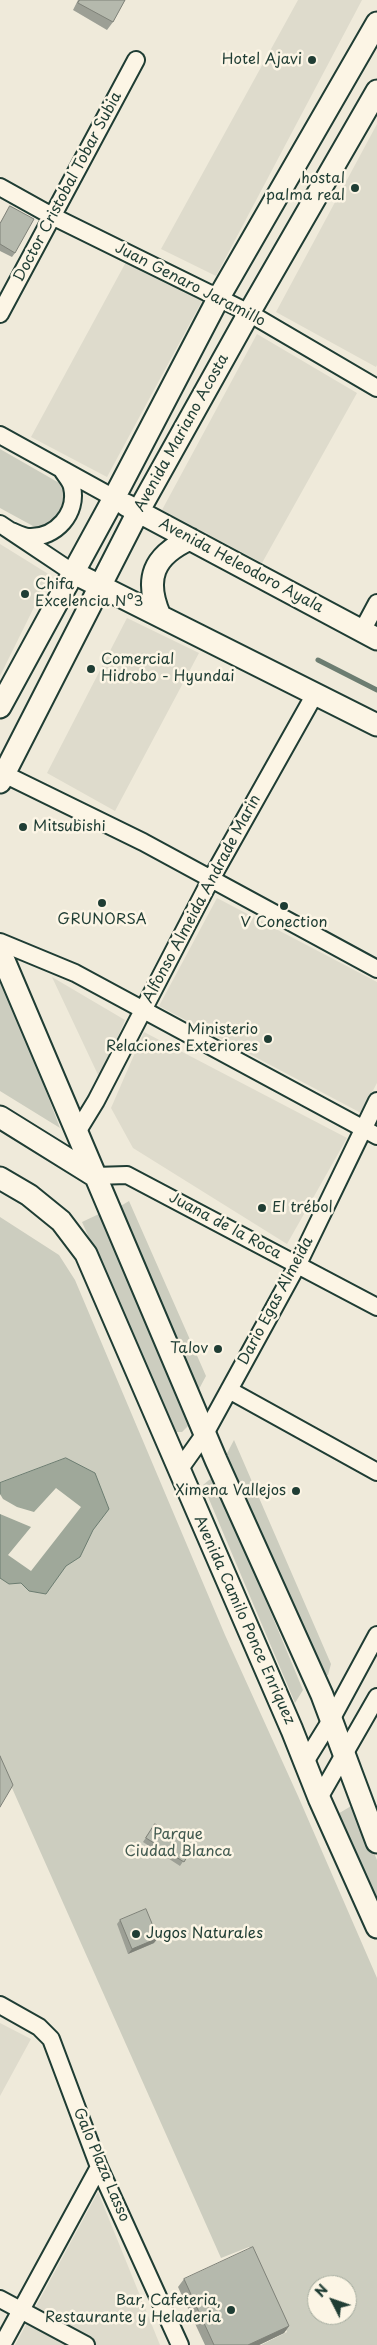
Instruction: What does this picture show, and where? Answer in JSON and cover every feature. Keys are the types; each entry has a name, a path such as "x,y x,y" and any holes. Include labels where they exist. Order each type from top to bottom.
{"main road":[{"name":"Avenida Mariano Acosta","path":"0,707 114,498 219,298 377,23"},
{"name":"Avenida Mariano Acosta","path":"1,776 101,587 138,512 249,313 377,91"},
{"name":"Avenida Heleodoro Ayala","path":"114,498 370,635"},
{"path":"160,616 152,598 152,579 159,561 172,547 190,539"},
{"path":"72,572 377,725"},
{"path":"0,951 95,1176 110,1206 206,1432 322,1695 377,1842"},
{"path":"0,1116 95,1176"},
{"name":"Avenida Camilo Ponce Enriquez","path":"0,1178 29,1195 61,1220 86,1254 319,1798 377,1927"}],"street":[{"name":"Doctor Cristobal Tobar Subia","path":"0,314 136,60"},
{"name":"Juan Genaro Jaramillo","path":"0,187 52,216 249,313 377,388"},
{"name":"Avenida Heleodoro Ayala","path":"0,435 114,498"},
{"path":"5,528 29,537 48,534 64,523 72,506 72,486 62,470"},
{"path":"5,528 72,572"},
{"path":"370,635 377,603"},
{"name":"Alfonso Almeida Andrade Marin","path":"77,1132 211,879 315,694"},
{"path":"1,776 143,842 377,970"},
{"path":"0,942 75,973 377,1136"},
{"name":"Dario Egas Almeida","path":"179,1470 206,1432 298,1264 362,1128 377,1101"},
{"name":"Juana de la Roca","path":"95,1176 127,1175 377,1307"},
{"path":"229,1390 377,1472"},
{"path":"305,1762 331,1720 377,1635"},
{"path":"319,1798 376,1702"},
{"name":"Galo Plaza Lasso","path":"0,2005 39,2027 51,2039 99,2167 180,2345"},
{"path":"2,2345 99,2167"},
{"path":"0,2299 86,2345"}],"shaded area":[{"path":"298,0 362,0 216,276 161,249"},
{"path":"377,124 377,365 376,367 276,312"},
{"path":"126,262 202,301 107,477 31,437"},
{"path":"257,334 357,393 262,563 162,510"},
{"path":"0,544 50,575 0,676"},
{"path":"127,618 199,653 115,811 47,773"},
{"path":"217,898 377,982 377,1083 361,1113 159,1006"},
{"path":"52,977 125,1020 100,1079"},
{"path":"144,1032 347,1138 287,1244 133,1148 111,1108"},
{"path":"66,1458 95,1473 109,1509 93,1530 80,1557 66,1566 46,1594 29,1591 21,1583 9,1584 0,1578 0,1483"},
{"path":"0,2023 31,2039 0,2096"},
{"path":"98,2192 160,2345 15,2345"}],"green space":[{"path":"0,449 61,484 69,502 48,529 33,526 0,508"},
{"path":"0,969 60,1128 0,1091"},
{"path":"129,1201 206,1376 198,1391 119,1207"},
{"path":"99,1214 188,1426 182,1432 175,1432 82,1222"},
{"name":"Parque Ciudad Blanca","path":"0,1217 59,1255 75,1280 225,1635 298,1796 377,1978 377,2345 261,2345 287,2332 249,2247 221,2258 0,1761"},
{"path":"234,1440 331,1664 328,1675 320,1678 225,1457"},
{"path":"214,1476 303,1690 295,1703 203,1485"},
{"path":"353,1805 377,1860 377,1903 336,1815"}],"pier":[{"path":"56,1488 81,1507 31,1571 8,1555 31,1527 0,1514 0,1494 3,1499 17,1507 34,1512"}],"building":[{"path":"80,0 125,0 113,22 78,3"},
{"path":"10,206 34,219 15,253 0,244 0,224"},
{"path":"0,1756 13,1785 0,1807"},
{"path":"155,1824 192,1848 184,1862 146,1838"},
{"name":"Jugos Naturales","path":"146,1909 158,1938 132,1949 120,1920"},
{"name":"Bar, Cafeteria, Restaurante y Heladeria","path":"253,2247 289,2326 248,2345 214,2345 184,2279"}],"waterway":[{"path":"318,660 377,690"}],"place":[{"name":"Hotel Ajavi","path":"312,60"},
{"name":"hostal palma real","path":"355,188"},
{"name":"Chifa Excelencia Nº3","path":"25,594"},
{"name":"Comercial Hidrobo - Hyundai","path":"91,669"},
{"name":"Mitsubishi","path":"23,827"},
{"name":"GRUNORSA","path":"102,903"},
{"name":"V Conection","path":"284,906"},
{"name":"Ministerio Relaciones Exteriores","path":"268,1039"},
{"name":"El trébol","path":"262,1208"},
{"name":"Talov","path":"218,1349"},
{"name":"Ximena Vallejos","path":"296,1491"},
{"name":"Jugos Naturales","path":"136,1934"},
{"name":"Bar, Cafeteria, Restaurante y Heladeria","path":"231,2310"}]}
